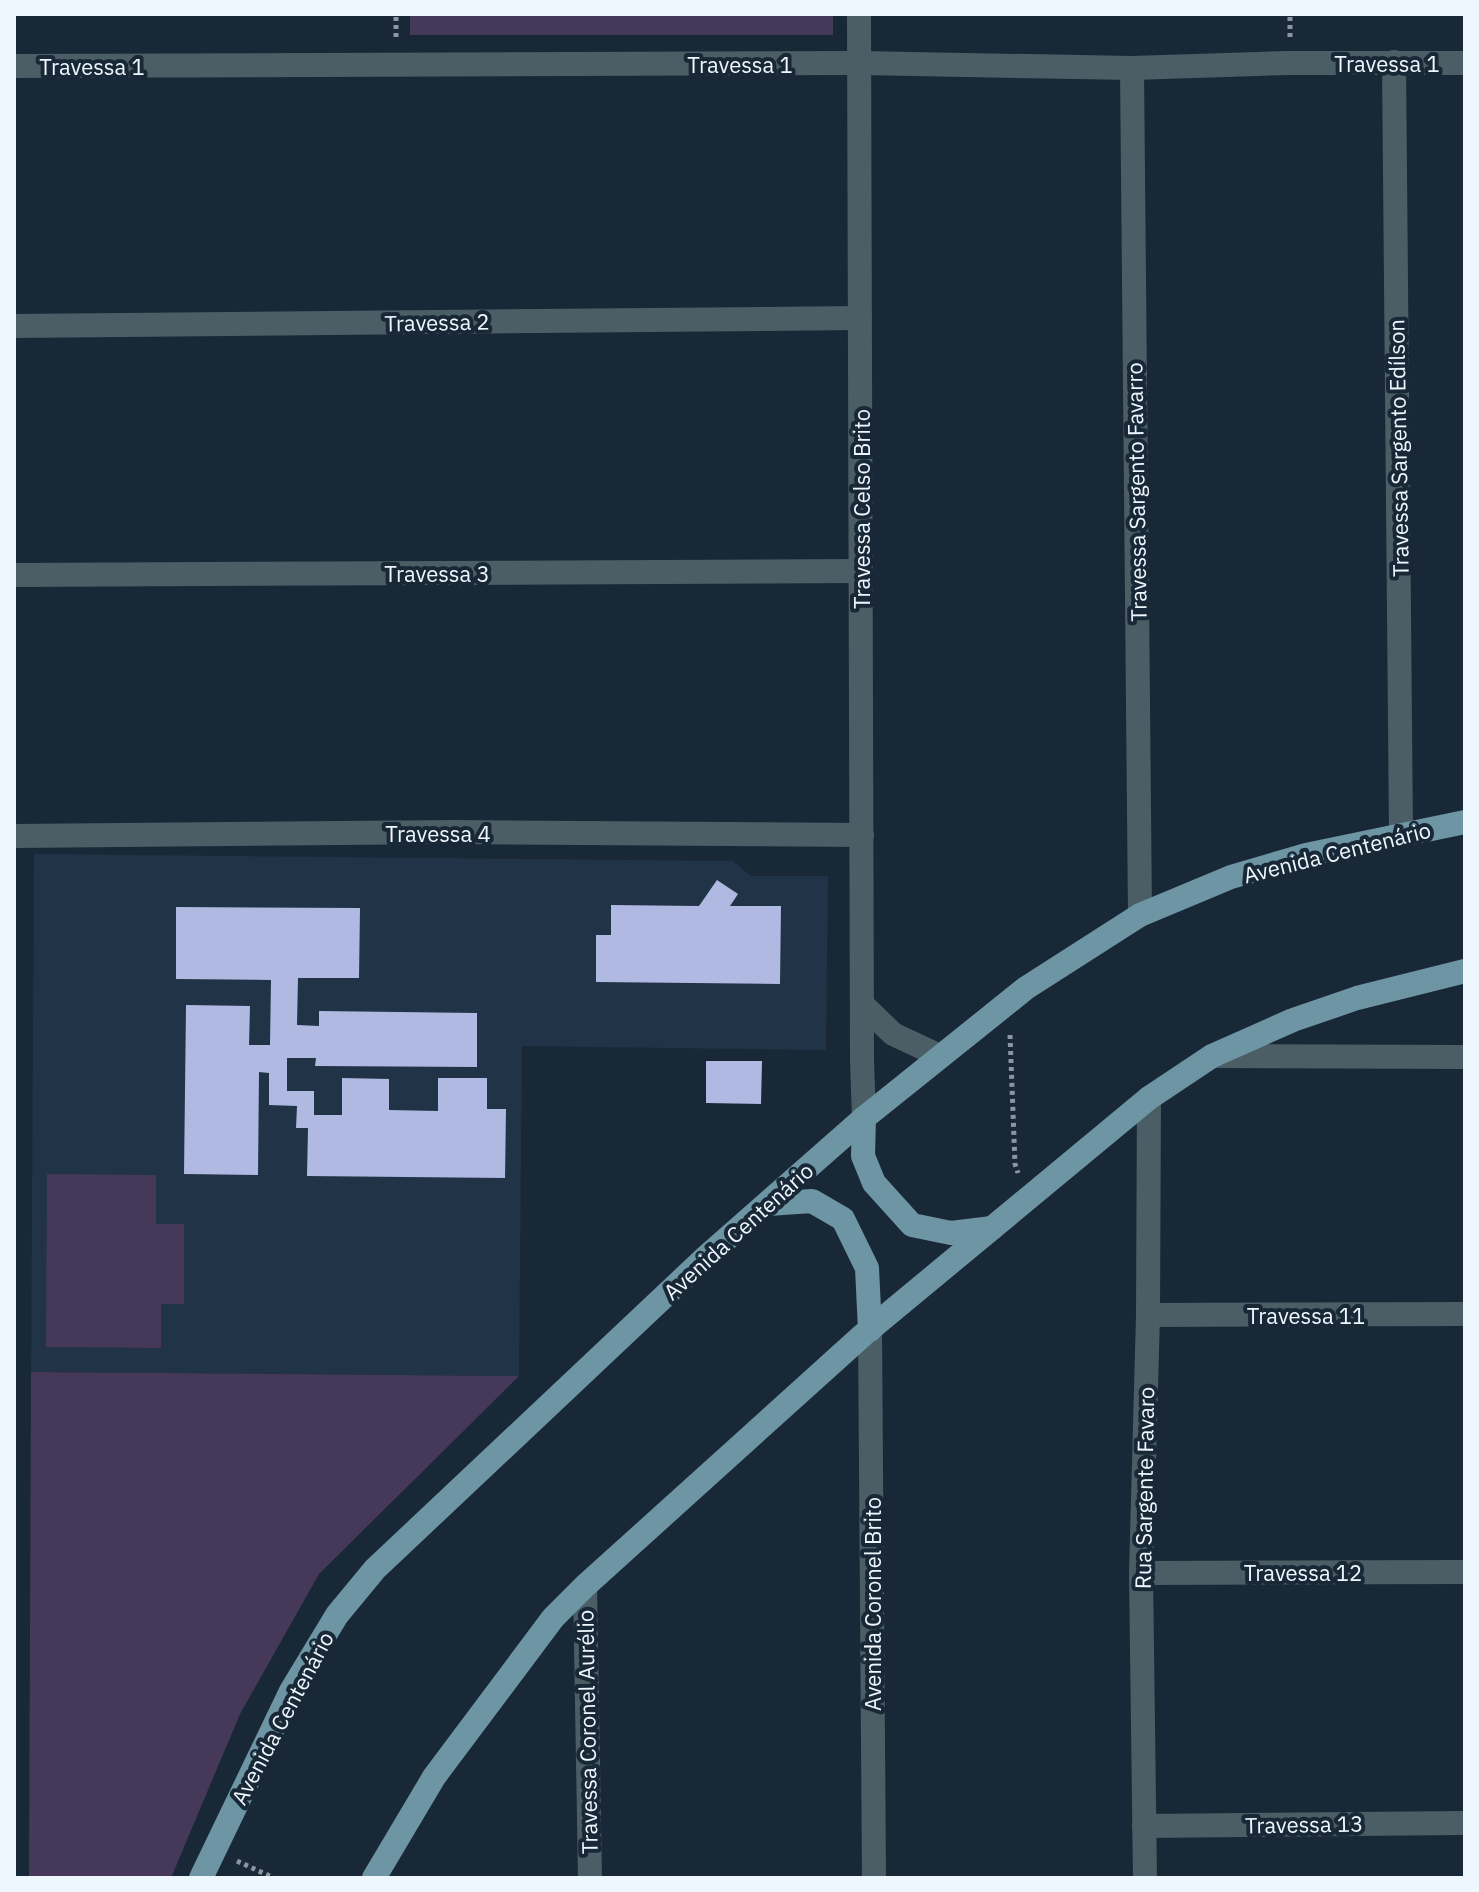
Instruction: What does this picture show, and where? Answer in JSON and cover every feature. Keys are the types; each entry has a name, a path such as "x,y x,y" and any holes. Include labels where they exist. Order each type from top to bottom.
{"main road":[{"name":"Avenida Centenário","path":"201,1878 291,1691 337,1615 375,1569 706,1257 864,1118 1009,1001 1140,915 1231,877 1306,855 1465,822"},
{"path":"374,1878 434,1777 553,1618 870,1330 1029,1195 1149,1098 1212,1056 1283,1024 1357,998 1465,971"},
{"path":"864,1118 863,1156 874,1183 912,1225 951,1233 992,1228"},
{"path":"768,1204 812,1201 843,1219 867,1268 870,1330"}],"street":[{"name":"Travessa Celso Brito","path":"859,14 864,1118"},
{"name":"Travessa Sargento Edílson","path":"1394,62 1401,833"},
{"name":"Travessa 1","path":"14,66 859,63 1132,68 1465,63"},
{"name":"Travessa Sargento Favarro","path":"1132,68 1140,915"},
{"name":"Travessa 2","path":"14,326 860,318"},
{"name":"Travessa 3","path":"14,575 861,571"},
{"name":"Travessa 4","path":"14,836 455,832 862,835"},
{"path":"862,1004 893,1034 940,1056"},
{"path":"1212,1056 1465,1057"},
{"name":"Rua Sargente Favaro","path":"1145,1878 1141,1573 1148,1315 1149,1098"},
{"name":"Travessa 11","path":"1148,1315 1465,1314"},
{"name":"Avenida Coronel Brito","path":"870,1330 874,1878"},
{"name":"Travessa 12","path":"1141,1573 1465,1572"},
{"name":"Travessa Coronel Aurélio","path":"585,1586 590,1878"},
{"name":"Travessa 13","path":"1144,1826 1465,1823"}],"path":[{"path":"1009,1001 1015,1164 1029,1195"},
{"path":"214,1850 274,1878"}],"shaded area":[{"path":"410,14 833,14 833,35 410,35"},
{"path":"34,854 733,861 751,876 828,876 826,1050 522,1046 519,1376 31,1372"},
{"path":"47,1174 156,1175 156,1224 184,1224 184,1304 161,1304 161,1348 46,1347"},
{"path":"31,1372 519,1376 319,1574 240,1714 171,1878 29,1878"}],"building":[{"path":"717,880 738,894 730,906 781,906 780,984 596,982 596,935 611,935 611,905 699,906"},
{"path":"176,907 360,908 359,978 298,978 297,1025 319,1026 319,1011 477,1013 477,1067 315,1066 316,1058 287,1058 287,1091 314,1091 314,1115 342,1115 342,1078 389,1079 389,1110 438,1111 438,1078 487,1078 487,1109 506,1109 505,1178 307,1176 308,1128 296,1128 297,1106 269,1105 269,1073 259,1072 258,1175 184,1174 186,1005 250,1006 249,1045 270,1045 271,980 176,979"},
{"path":"706,1061 762,1061 761,1104 706,1103"}]}
